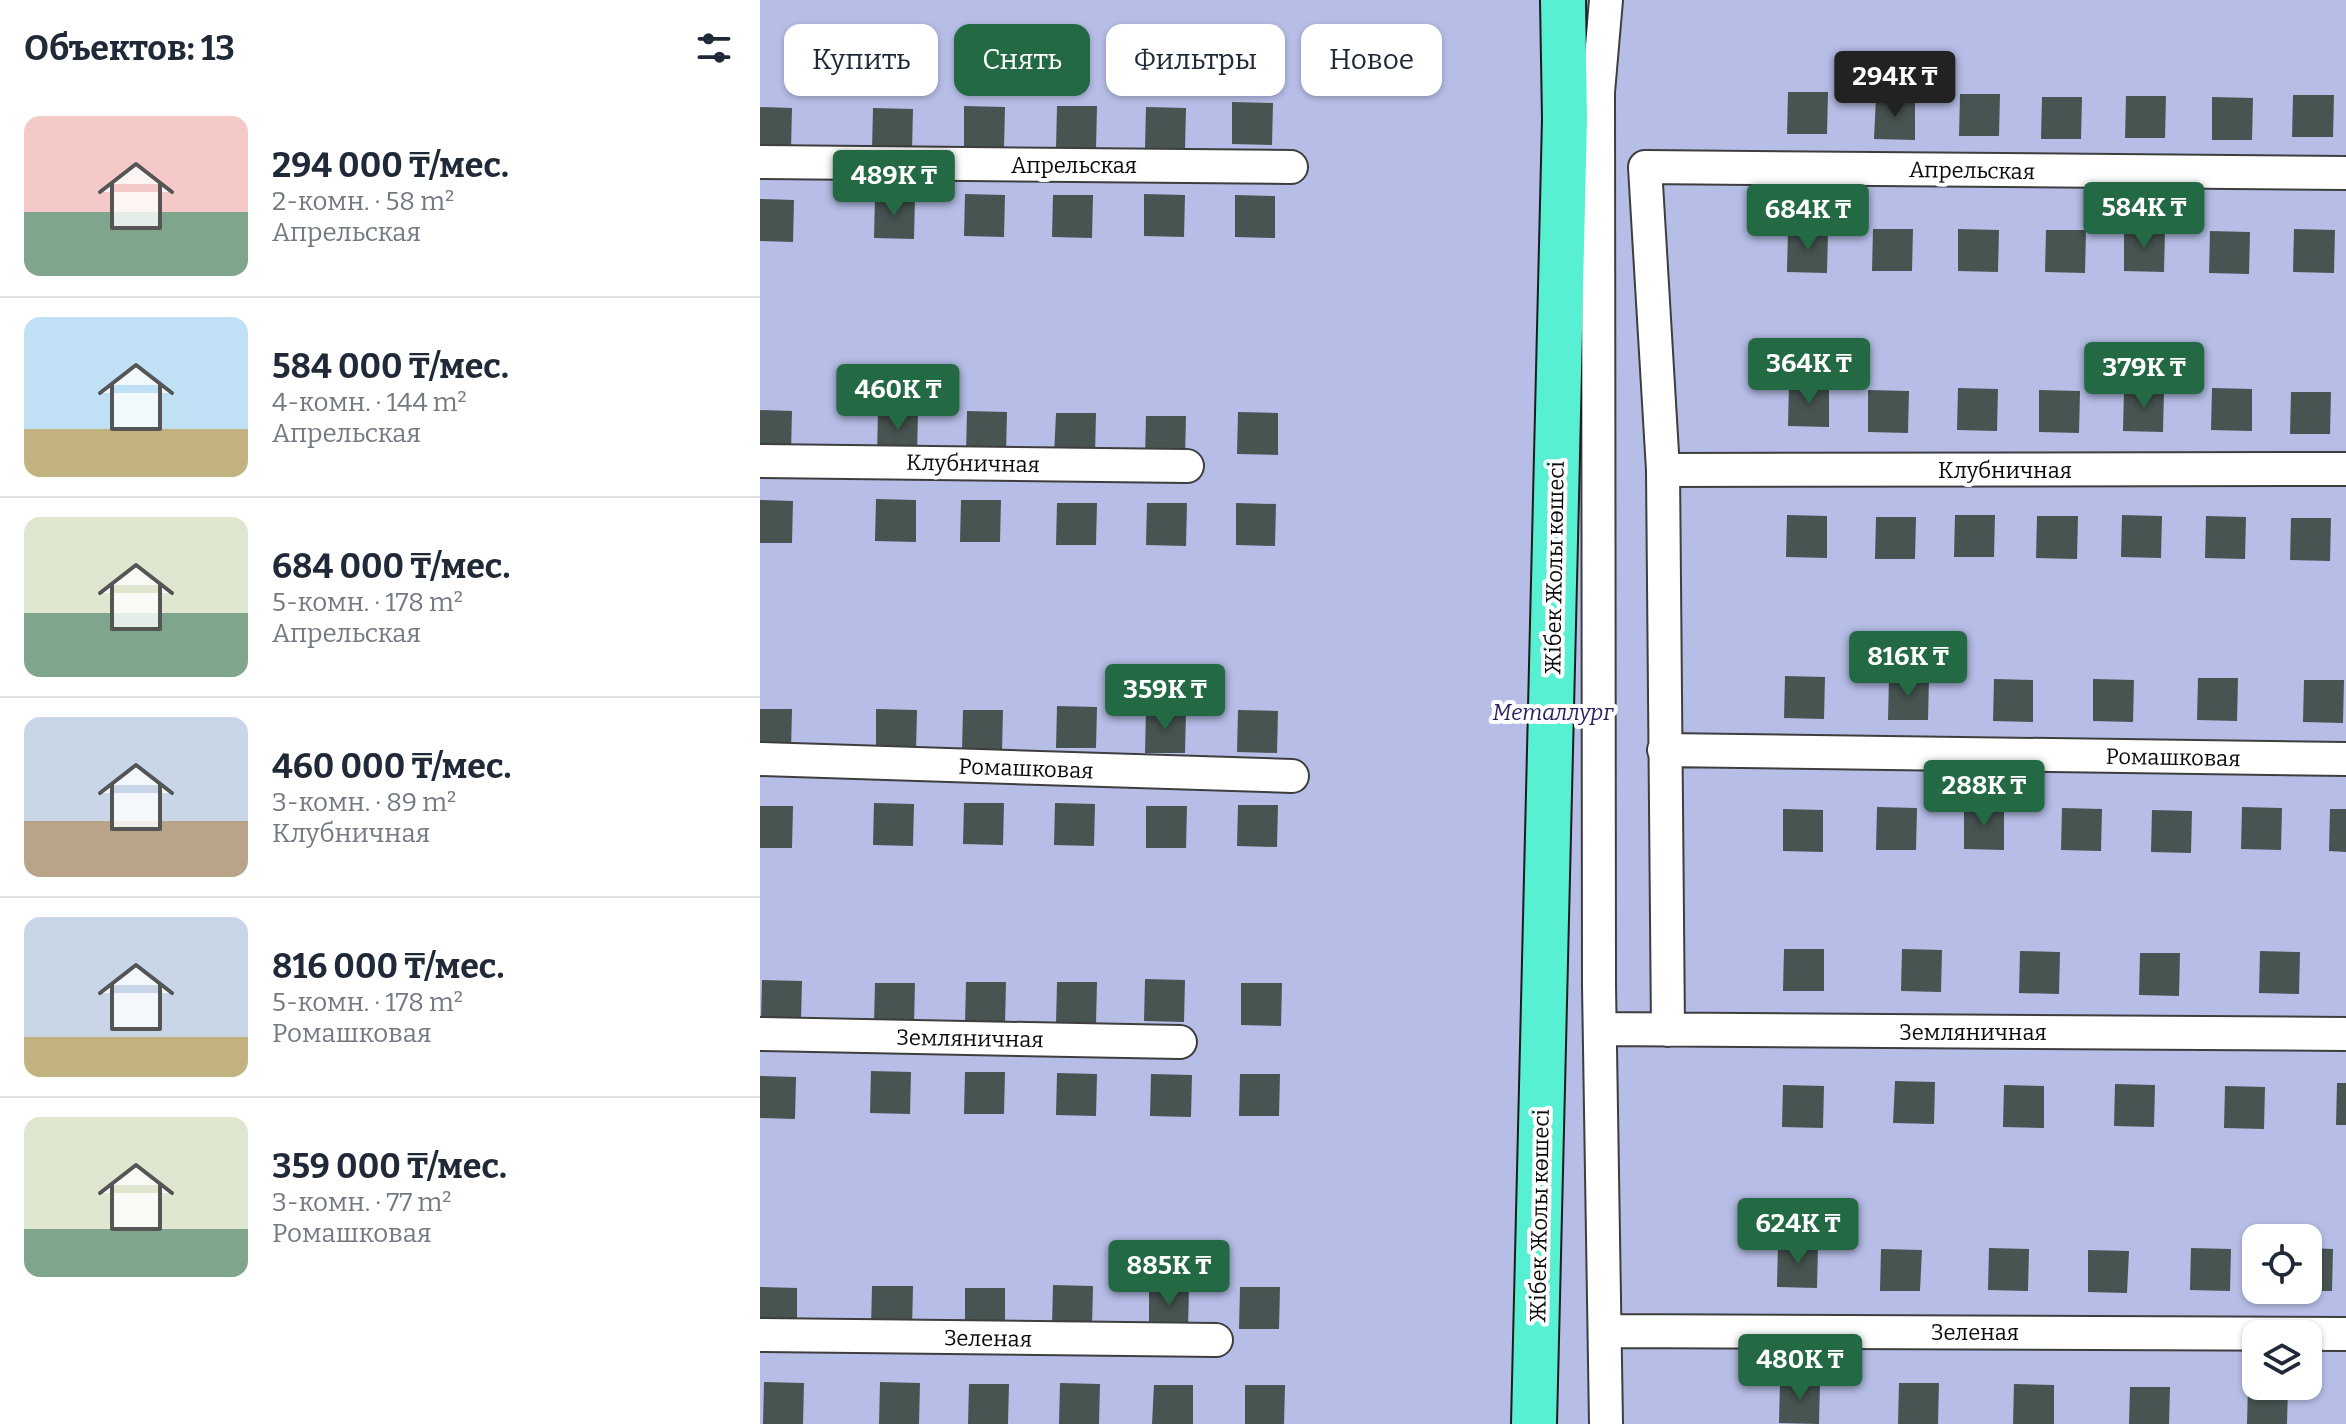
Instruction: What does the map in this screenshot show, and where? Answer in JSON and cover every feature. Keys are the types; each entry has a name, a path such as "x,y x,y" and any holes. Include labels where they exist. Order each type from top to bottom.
{"highway":[{"name":"Жібек Жолы көшесі","path":"1529,1422 1565,119 1563,0"}],"street":[{"path":"1606,0 1598,92 1600,1029 1606,1424"},
{"name":"Апрельская","path":"760,162 1291,167"},
{"name":"Апрельская","path":"1663,470 1645,167 2346,173"},
{"name":"Клубничная","path":"760,461 1187,466"},
{"name":"Клубничная","path":"1663,470 2346,469"},
{"path":"1663,470 1668,1030"},
{"name":"Ромашковая","path":"1664,750 2346,759"},
{"name":"Ромашковая","path":"760,759 1292,776"},
{"name":"Земляничная","path":"1600,1029 2346,1034"},
{"name":"Земляничная","path":"760,1034 1180,1042"},
{"name":"Зеленая","path":"1605,1331 2346,1334"},
{"name":"Зеленая","path":"760,1335 1216,1340"}],"green space":[{"name":"Металлург","path":"760,0 2346,0 2346,1424 760,1424"}],"building":[{"path":"1788,92 1828,92 1827,134 1787,134"},
{"path":"1960,94 2000,94 1999,136 1959,136"},
{"path":"2293,95 2334,95 2333,137 2292,137"},
{"path":"2126,96 2166,96 2165,138 2125,138"},
{"path":"1876,97 1915,98 1915,140 1874,139"},
{"path":"2042,97 2082,97 2081,139 2041,139"},
{"path":"2212,97 2253,98 2252,140 2212,140"},
{"path":"1232,102 1273,103 1272,145 1232,144"},
{"path":"964,106 1005,107 1004,149 964,148"},
{"path":"1057,106 1097,106 1096,149 1056,148"},
{"path":"760,107 792,108 791,150 760,149"},
{"path":"1146,107 1186,108 1185,150 1145,149"},
{"path":"873,108 913,109 912,151 872,150"},
{"path":"965,194 1005,195 1004,237 964,236"},
{"path":"1144,194 1185,195 1184,237 1144,236"},
{"path":"1053,195 1093,195 1092,238 1052,237"},
{"path":"1235,195 1275,196 1275,238 1235,237"},
{"path":"875,196 915,197 914,239 874,238"},
{"path":"760,199 794,200 793,242 760,241"},
{"path":"1873,229 1913,229 1912,271 1872,271"},
{"path":"1958,229 1999,230 1998,272 1958,271"},
{"path":"2124,229 2165,230 2164,272 2124,271"},
{"path":"2294,229 2335,230 2334,273 2293,272"},
{"path":"1788,230 1828,231 1827,273 1787,272"},
{"path":"2046,230 2086,230 2085,273 2045,272"},
{"path":"2210,231 2250,232 2249,274 2209,273"},
{"path":"1789,384 1829,385 1829,427 1788,426"},
{"path":"1958,388 1998,389 1997,431 1957,430"},
{"path":"2212,388 2252,389 2252,431 2211,430"},
{"path":"2124,389 2164,390 2163,432 2123,431"},
{"path":"1868,390 1909,391 1908,433 1868,432"},
{"path":"2039,390 2080,391 2079,433 2039,432"},
{"path":"2291,392 2331,392 2330,434 2290,434"},
{"path":"760,410 792,411 791,453 760,452"},
{"path":"878,411 918,412 917,454 877,453"},
{"path":"967,411 1007,412 1006,454 966,453"},
{"path":"1238,412 1278,413 1278,455 1237,454"},
{"path":"1056,413 1096,413 1095,456 1054,455"},
{"path":"1146,416 1186,416 1185,458 1145,458"},
{"path":"876,499 916,500 916,542 875,541"},
{"path":"760,500 793,501 792,543 760,543"},
{"path":"961,500 1001,500 1000,542 960,542"},
{"path":"1057,503 1097,503 1096,545 1056,545"},
{"path":"1147,503 1187,503 1186,546 1146,545"},
{"path":"1236,503 1276,504 1275,546 1236,545"},
{"path":"1787,515 1827,516 1827,558 1786,557"},
{"path":"1955,515 1995,515 1994,557 1954,557"},
{"path":"2122,515 2162,516 2161,558 2121,557"},
{"path":"2037,516 2078,516 2077,559 2036,558"},
{"path":"2206,516 2246,517 2245,559 2205,558"},
{"path":"1876,517 1916,517 1915,559 1875,559"},
{"path":"2291,518 2331,518 2330,561 2290,560"},
{"path":"1785,676 1825,677 1824,719 1784,718"},
{"path":"1889,677 1929,678 1928,720 1888,720"},
{"path":"2198,678 2238,678 2237,721 2197,720"},
{"path":"1994,679 2033,680 2033,722 1993,721"},
{"path":"2093,679 2134,680 2133,722 2093,721"},
{"path":"2304,680 2344,680 2343,723 2303,722"},
{"path":"1057,706 1097,707 1096,748 1056,748"},
{"path":"760,709 792,709 791,751 760,751"},
{"path":"876,709 917,710 916,752 876,751"},
{"path":"963,710 1003,710 1002,752 962,751"},
{"path":"1146,710 1186,711 1185,753 1145,753"},
{"path":"1238,710 1278,711 1277,753 1237,752"},
{"path":"874,803 914,804 913,846 873,845"},
{"path":"964,803 1004,803 1003,845 963,844"},
{"path":"1055,803 1095,804 1094,846 1054,845"},
{"path":"1238,805 1278,805 1277,847 1237,846"},
{"path":"760,806 793,806 792,848 760,848"},
{"path":"1146,806 1187,806 1186,848 1146,848"},
{"path":"1877,807 1917,808 1916,850 1876,850"},
{"path":"1964,807 2004,807 2004,850 1964,849"},
{"path":"2242,807 2282,808 2281,850 2241,849"},
{"path":"2062,808 2102,809 2101,851 2061,850"},
{"path":"1783,809 1823,810 1823,852 1783,851"},
{"path":"2330,809 2346,809 2346,852 2329,851"},
{"path":"2152,810 2192,811 2191,853 2151,852"},
{"path":"1784,949 1824,949 1824,991 1783,991"},
{"path":"1902,949 1942,950 1941,992 1901,991"},
{"path":"2020,951 2060,952 2059,994 2019,993"},
{"path":"2260,951 2300,952 2299,994 2259,993"},
{"path":"2140,953 2180,953 2179,996 2139,995"},
{"path":"1145,979 1185,980 1184,1022 1144,1021"},
{"path":"762,980 802,981 801,1023 761,1022"},
{"path":"966,982 1006,982 1005,1025 965,1024"},
{"path":"1057,982 1097,982 1096,1024 1056,1024"},
{"path":"875,983 915,983 914,1025 874,1025"},
{"path":"1241,983 1282,983 1281,1026 1241,1025"},
{"path":"871,1071 911,1072 910,1114 870,1113"},
{"path":"965,1072 1005,1072 1004,1114 964,1114"},
{"path":"1057,1073 1097,1074 1096,1116 1056,1115"},
{"path":"1151,1074 1192,1075 1191,1117 1150,1116"},
{"path":"1240,1074 1280,1074 1279,1116 1239,1116"},
{"path":"760,1076 796,1077 795,1119 760,1118"},
{"path":"1895,1081 1935,1082 1934,1124 1893,1123"},
{"path":"2337,1083 2346,1083 2346,1125 2336,1125"},
{"path":"2115,1084 2155,1085 2154,1127 2114,1126"},
{"path":"1783,1085 1824,1086 1823,1128 1782,1127"},
{"path":"2004,1085 2044,1086 2044,1128 2003,1127"},
{"path":"2225,1086 2265,1087 2264,1129 2224,1128"},
{"path":"1778,1245 1818,1246 1817,1288 1777,1287"},
{"path":"1989,1248 2029,1249 2028,1291 1988,1290"},
{"path":"2191,1248 2231,1249 2230,1291 2190,1290"},
{"path":"1881,1249 1922,1250 1920,1291 1880,1291"},
{"path":"2322,1249 2333,1249 2332,1291 2322,1291"},
{"path":"2088,1250 2129,1251 2127,1293 2088,1292"},
{"path":"1053,1285 1093,1286 1092,1328 1052,1327"},
{"path":"872,1286 913,1286 912,1329 871,1328"},
{"path":"760,1287 797,1288 797,1330 760,1330"},
{"path":"1149,1287 1189,1287 1188,1330 1149,1329"},
{"path":"1240,1287 1280,1287 1279,1329 1239,1329"},
{"path":"965,1288 1005,1288 1005,1330 965,1330"},
{"path":"1780,1381 1820,1382 1819,1424 1779,1423"},
{"path":"764,1382 804,1383 803,1424 763,1424"},
{"path":"880,1382 920,1383 919,1424 879,1424"},
{"path":"1060,1383 1100,1384 1099,1424 1059,1424"},
{"path":"1899,1383 1939,1383 1938,1424 1898,1424"},
{"path":"969,1384 1009,1384 1008,1424 968,1424"},
{"path":"2014,1384 2054,1385 2054,1424 2013,1424"},
{"path":"1154,1385 1193,1385 1193,1424 1152,1424"},
{"path":"1245,1385 1285,1385 1284,1424 1245,1424"},
{"path":"2130,1387 2170,1387 2169,1424 2129,1424"},
{"path":"2248,1400 2288,1400 2287,1424 2247,1424"}]}
